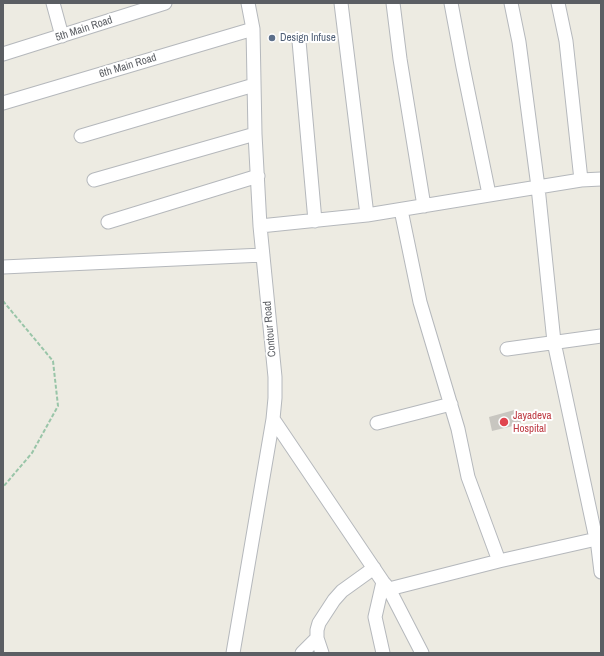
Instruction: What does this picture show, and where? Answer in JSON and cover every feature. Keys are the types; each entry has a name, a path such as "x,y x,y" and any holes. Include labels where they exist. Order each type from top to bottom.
{"street":[{"path":"53,3 62,36"},
{"name":"5th Main Road","path":"3,54 165,3"},
{"name":"Contour Road","path":"233,653 273,419 275,398 275,377 260,226 255,134 253,29 248,3"},
{"path":"341,3 367,215"},
{"path":"393,3 400,59 424,206"},
{"path":"451,3 462,67 489,194"},
{"path":"511,3 519,42 538,187 554,342 598,539 601,572"},
{"path":"558,3 566,41 581,180"},
{"name":"6th Main Road","path":"3,103 253,29"},
{"path":"299,41 315,221"},
{"path":"81,136 254,85"},
{"path":"94,180 255,134"},
{"path":"108,222 258,176"},
{"path":"260,226 367,215 489,194 581,180 601,179"},
{"path":"401,210 420,302 458,429 468,477 499,562"},
{"path":"3,267 263,255"},
{"path":"507,349 601,336"},
{"path":"377,423 451,404"},
{"path":"273,419 386,586 422,653"},
{"path":"386,586 598,539"},
{"path":"322,653 317,638 319,623 334,600 342,591 374,568"},
{"path":"383,653 375,617 386,586"},
{"path":"302,653 317,638"}],"path":[{"path":"3,301 53,361 58,406 32,453 3,487"}],"building":[{"path":"518,409 521,424 492,431 489,417"}],"place":[{"name":"Design Infuse","path":"272,38"},
{"name":"Jayadeva Hospital","path":"504,422"}]}
